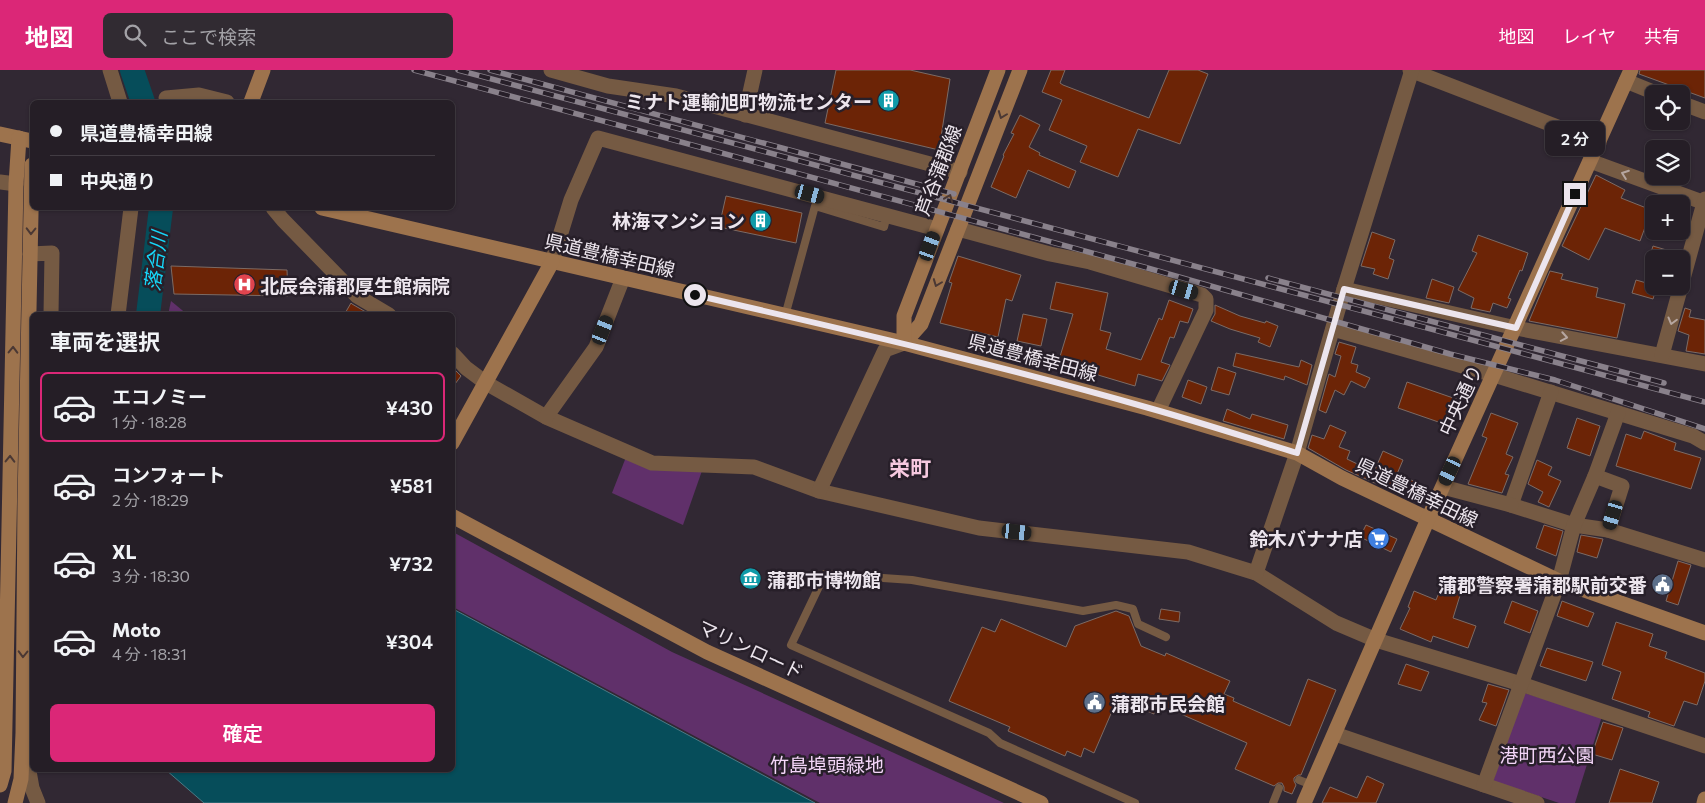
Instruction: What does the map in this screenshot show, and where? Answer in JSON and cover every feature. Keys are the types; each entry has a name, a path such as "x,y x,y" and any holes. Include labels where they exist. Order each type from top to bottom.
{"street":[{"path":"110,70 119,100"},
{"path":"252,100 263,70"},
{"path":"551,70 608,86 676,96 960,172"},
{"path":"745,115 756,70"},
{"name":"芦谷蒲郡線","path":"904,343 904,316 998,70"},
{"path":"819,491 885,350 904,343 921,324 1020,70"},
{"path":"1256,573 1297,453 1344,289 1411,70 1599,143"},
{"path":"1629,76 1645,86"},
{"name":"中央通り","path":"1304,803 1305,783 1335,734 1428,519 1629,76"},
{"path":"166,100 166,98 199,95 219,100"},
{"path":"1690,106 1705,112"},
{"path":"0,134 26,139 16,184 2,778"},
{"path":"455,439 552,262 571,200 598,138 937,229"},
{"path":"1590,161 1705,202 1690,254"},
{"path":"0,182 16,184"},
{"path":"15,803 21,779 23,733 25,501 27,417 30,399 31,210"},
{"path":"118,312 131,210"},
{"path":"275,210 357,296 384,312"},
{"name":"県道豊橋幸田線","path":"331,210 904,343 1158,411 1297,453 1342,478 1558,581 1705,633"},
{"path":"958,229 1050,254 1090,262 1202,295 1206,299 1206,310 1158,411"},
{"path":"30,254 52,253 51,312"},
{"path":"546,416 596,347 623,278"},
{"path":"1344,289 1516,328 1705,364"},
{"path":"1662,355 1679,295"},
{"path":"1333,329 1618,412 1693,436 1705,443"},
{"path":"455,356 466,368 486,383 546,416 652,463 754,467 819,491 979,528 1188,552 1256,573 1336,623 1376,640 1521,684 1705,746"},
{"path":"1511,505 1550,392"},
{"path":"12,399 30,399"},
{"path":"1484,785 1558,581 1574,525 1596,476 1618,412"},
{"path":"1596,476 1622,486 1608,530"},
{"path":"1443,486 1574,525 1608,530 1705,560"},
{"name":"マリンロード","path":"455,518 707,652 1041,803"},
{"path":"23,733 32,788 38,803"},
{"path":"1335,734 1537,803"},
{"path":"1704,803 1705,799"}],"lane":[{"path":"785,316 815,206 884,227 888,215"},
{"path":"1136,803 1000,743 989,733 791,645 825,574 912,580 1083,611 1116,605 1133,609 1138,624 1166,637"},
{"path":"1272,803 1279,788"}],"green space":[{"path":"171,301 184,312 169,312"},
{"path":"628,452 704,465 683,525 612,493"},
{"name":"竹島埠頭緑地","path":"455,533 672,652 1004,803 820,803 455,608"},
{"name":"港町西公園","path":"1524,693 1602,716 1575,803 1559,803 1493,781"}],"water":[{"path":"455,610 815,803 204,803 168,772 455,772"}],"building":[{"name":"ミナト運輸旭町物流センター","path":"836,70 910,70 950,79 939,150 825,123"},
{"path":"1051,70 1065,70 1060,83 1063,85 1149,118 1169,70 1198,70 1208,74 1180,144 1138,129 1118,177 1080,162 1087,146 1049,130 1062,100 1042,92"},
{"path":"1640,70 1705,70 1705,98 1690,93 1690,85 1669,85 1639,74"},
{"path":"1020,115 1040,125 1029,147 1040,153 1039,155 1076,171 1069,188 1028,170 1016,198 991,187 1003,155 1014,134 1011,133"},
{"path":"1596,175 1625,190 1621,198 1645,207 1645,227 1640,241 1605,228 1589,260 1562,246"},
{"name":"林海マンション","path":"726,196 802,213 796,243 719,227"},
{"path":"1372,232 1395,240 1389,258 1394,260 1388,279 1373,274 1375,269 1361,266"},
{"path":"1478,235 1528,253 1522,271 1520,270 1508,298 1511,299 1507,308 1493,303 1490,312 1471,308 1474,298 1458,290 1477,253 1472,251"},
{"path":"1653,246 1666,250 1652,250"},
{"path":"958,256 1021,275 1012,301 1006,299 998,337 940,323 952,283 949,282"},
{"path":"171,266 287,270 288,296 174,294"},
{"path":"1550,271 1563,274 1561,279 1598,288 1596,297 1625,304 1617,338 1529,321"},
{"path":"1432,279 1454,287 1449,303 1426,298"},
{"path":"1636,280 1645,283 1645,295 1654,295 1653,299 1632,293"},
{"path":"1056,282 1108,293 1100,330 1111,333 1106,349 1141,360 1159,318 1162,320 1169,300 1193,309 1188,323 1180,321 1174,338 1170,337 1161,362 1170,365 1162,381 1138,374 1135,386 1088,372 1085,380 1070,375 1073,367 1058,363 1073,314 1050,309"},
{"path":"351,303 366,312 346,312"},
{"path":"1215,305 1240,316 1265,323 1266,321 1278,326 1270,347 1258,342 1260,338 1211,321 1215,314"},
{"path":"1685,308 1691,310 1689,317 1705,320 1705,354 1686,351 1689,335 1678,331"},
{"path":"1023,314 1047,319 1041,346 1017,341"},
{"path":"1339,342 1356,347 1351,363 1358,365 1356,372 1370,378 1365,388 1351,381 1344,395 1335,390 1326,413 1319,410 1329,374 1335,377 1341,356 1335,354"},
{"path":"1236,353 1299,367 1301,360 1312,365 1307,385 1285,376 1284,380 1233,366"},
{"path":"1218,367 1236,373 1229,395 1211,390"},
{"path":"455,370 461,376 455,384"},
{"path":"1188,380 1207,387 1201,404 1182,397"},
{"path":"1407,382 1459,400 1450,426 1398,408"},
{"path":"1227,409 1250,419 1252,414 1288,425 1284,439 1223,421"},
{"path":"1491,413 1518,423 1506,454 1513,457 1505,474 1509,475 1502,493 1468,484 1487,438 1482,436"},
{"path":"1577,418 1600,426 1590,456 1567,448"},
{"path":"1330,425 1346,432 1339,447 1350,451 1347,459 1374,472 1383,451 1403,460 1397,474 1425,486 1419,501 1346,470 1308,448 1312,435 1324,439"},
{"path":"1644,431 1676,443 1674,450 1701,458 1691,489 1616,466 1626,434 1641,439"},
{"path":"1537,460 1552,467 1548,475 1561,481 1549,507 1538,502 1543,492 1528,484"},
{"name":"鈴木バナナ店","path":"1366,525 1397,539 1391,552 1360,537"},
{"path":"1544,525 1563,531 1556,556 1536,548"},
{"path":"1581,535 1603,539 1597,558 1577,552"},
{"path":"1678,561 1691,565 1678,605 1666,601"},
{"path":"1443,583 1462,589 1453,618 1476,626 1468,648 1433,636 1431,642 1400,629 1410,608 1408,607 1414,591 1436,600"},
{"path":"1512,601 1538,611 1530,633 1504,623"},
{"path":"1562,601 1594,613 1588,627 1557,616"},
{"path":"1161,609 1180,612 1179,622 1159,619"},
{"name":"蒲郡市民会館","path":"1116,611 1129,616 1141,646 1165,656 1166,653 1230,681 1224,694 1234,698 1233,701 1290,726 1308,679 1336,690 1301,775 1294,778 1296,785 1292,794 1284,791 1282,783 1274,786 1235,769 1247,743 1158,704 1154,714 1135,706 1119,712 1113,709 1094,753 1084,748 1081,757 1067,751 1065,756 1008,731 1010,727 949,701 982,627 995,632 1001,619 1066,647 1075,626"},
{"path":"1616,622 1653,634 1649,646 1667,652 1665,658 1705,673 1705,681 1697,705 1684,701 1674,726 1648,717 1650,712 1612,699 1621,672 1602,665"},
{"path":"1547,648 1593,662 1586,681 1540,666"},
{"path":"1406,664 1429,672 1421,691 1398,684"},
{"path":"1488,684 1509,690 1496,726 1479,720 1487,703 1482,702"},
{"path":"1603,722 1623,728 1612,760 1592,754"},
{"path":"1620,769 1659,782 1652,803 1609,803"},
{"path":"1367,776 1384,784 1376,803 1322,803 1330,787 1357,798"}],"waterway":[{"name":"落合川","path":"132,70 142,100"},
{"name":"落合川","path":"148,312 161,210"}],"railway":[{"path":"414,70 1144,267 1450,354 1555,380 1705,429"},
{"path":"458,70 1705,402"},
{"path":"490,70 954,194"},
{"path":"1268,278 1664,383"}],"place":[{"name":"ミナト運輸旭町物流センター","path":"888,101"},
{"name":"林海マンション","path":"761,220"},
{"name":"北辰会蒲郡厚生館病院","path":"244,285"},
{"name":"鈴木バナナ店","path":"1379,538"},
{"name":"蒲郡市博物館","path":"751,579"},
{"name":"蒲郡警察署蒲郡駅前交番","path":"1663,584"},
{"name":"蒲郡市民会館","path":"1095,703"}],"district":[{"name":"栄町","path":"910,467"}],"route":[{"path":"695,295 904,343 1147,408 1297,453 1344,289 1516,328 1575,194"}]}
